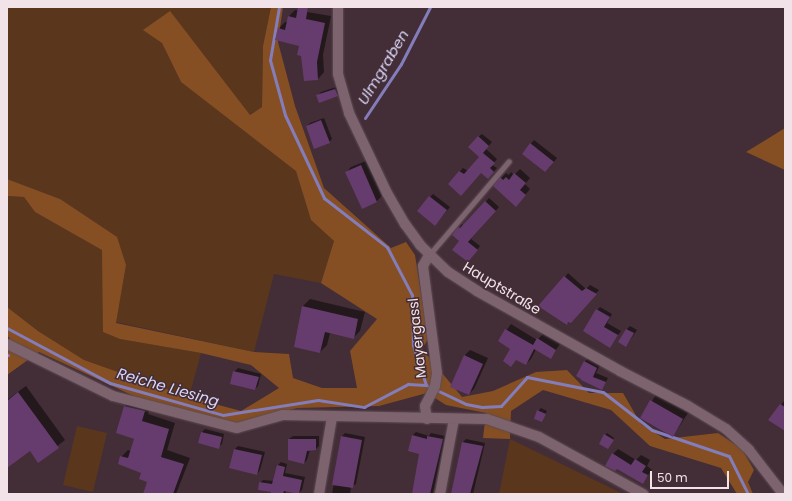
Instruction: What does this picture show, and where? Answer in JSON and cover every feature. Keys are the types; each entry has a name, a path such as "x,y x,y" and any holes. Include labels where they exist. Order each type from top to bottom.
{"street":[{"name":"Hauptstraße","path":"338,7 338,74 349,113 398,213 416,240 429,255 461,281 493,301 717,423 749,450 783,494"},
{"name":"Mayergassl","path":"426,418 425,406 435,386 437,373 423,266 429,255"},
{"path":"7,344 113,396 231,427 244,427 283,415 487,419 539,437 643,494"},
{"path":"318,494 332,417"},
{"path":"440,494 454,419"}],"lane":[{"path":"429,255 509,161"}],"shaded area":[{"path":"7,7 271,7 263,46 262,107 249,115 170,12 162,43 181,82 296,170 311,220 334,241 321,283 274,274 254,352 116,322 126,265 60,199 7,179"},
{"path":"271,7 283,7 278,42 295,106 324,188 391,248 406,242 415,255 428,339 422,349 462,397 493,391 536,372 567,370 589,393 623,393 641,424 665,439 718,433 742,449 754,470 748,482 753,494 737,494 721,468 650,446 611,410 543,390 511,411 510,439 483,438 486,413 446,405 427,393 379,406 297,408 237,424 138,398 39,352 7,375 7,341 10,338 7,336 7,307 38,331 84,360 189,397 241,411 279,388 251,365 201,353 120,339 103,332 102,250 35,212 24,197 7,196 7,179 60,199 117,237 126,265 116,323 254,352 289,354 293,378 322,388 357,388 350,351 377,319 321,283 334,241 311,220 296,171 181,82 162,43 143,30 170,11 250,115 262,107 263,46"},
{"path":"785,128 785,170 746,152"},
{"path":"7,196 24,197 35,212 103,250 103,332 121,339 201,353 189,397 84,360 38,331 7,307"},
{"path":"77,426 107,433 93,492 63,485"},
{"path":"510,439 623,494 499,494"}],"building":[{"path":"298,7 308,7 306,19 325,23 317,62 318,80 304,81 301,56 297,55 299,46 275,40 278,28 285,30 288,16 296,18"},
{"path":"335,89 338,96 319,103 316,95"},
{"path":"321,120 330,143 314,149 306,126"},
{"path":"478,136 489,146 483,153 495,163 490,168 494,172 488,179 481,173 461,196 448,184 459,171 464,174 479,157 468,147"},
{"path":"530,143 554,162 545,172 522,154"},
{"path":"361,165 377,202 362,209 345,172"},
{"path":"514,173 526,183 520,190 526,195 516,207 493,186 500,177 503,180 506,177 509,180"},
{"path":"429,196 447,210 435,226 417,211"},
{"path":"485,201 496,211 468,242 478,250 468,262 452,250 459,241 452,235 458,227 460,228"},
{"path":"564,276 582,291 586,288 597,294 571,323 568,322 567,325 538,306"},
{"path":"302,306 358,319 354,339 325,332 320,353 294,347"},
{"path":"596,309 610,317 604,327 618,335 610,348 583,331"},
{"path":"505,329 533,345 537,338 556,350 551,359 534,349 526,365 516,360 511,367 503,361 510,349 498,341"},
{"path":"626,329 634,333 626,347 618,342"},
{"path":"464,355 483,364 469,395 450,387"},
{"path":"584,361 597,368 593,377 606,382 602,390 576,376"},
{"path":"233,371 259,377 255,390 230,384"},
{"path":"18,392 59,448 38,463 30,451 7,468 7,401"},
{"path":"650,400 683,419 673,437 640,418"},
{"path":"780,404 785,407 785,431 768,420"},
{"path":"124,406 145,411 142,421 169,429 161,457 184,464 173,494 143,494 147,482 139,479 141,473 118,464 120,456 128,458 134,439 116,433"},
{"path":"537,410 546,414 542,422 534,419"},
{"path":"201,432 222,437 219,449 198,443"},
{"path":"604,434 614,440 608,449 599,444"},
{"path":"412,435 427,439 427,436 443,439 430,494 412,494 419,454 408,451"},
{"path":"341,436 362,440 353,488 332,485"},
{"path":"288,439 316,439 316,450 307,451 304,464 288,460"},
{"path":"462,442 483,446 470,494 451,494"},
{"path":"234,449 262,455 257,475 229,468"},
{"path":"612,453 631,465 635,459 646,466 642,472 648,475 643,484 617,469 615,471 605,466"},
{"path":"277,465 285,467 283,476 302,480 299,494 284,491 283,494 271,494 271,492 258,490 259,482 272,484"}],"waterway":[{"path":"279,7 270,60 285,115 324,198 387,247 412,295 413,345 426,385"},
{"name":"Ulmgraben","path":"365,118 401,64 430,7"},
{"name":"Reiche Liesing","path":"7,328 110,383 223,415 318,400 364,407 408,384 426,385 466,404 482,407 501,406 527,377 603,392 652,430 729,456 748,494"}]}
